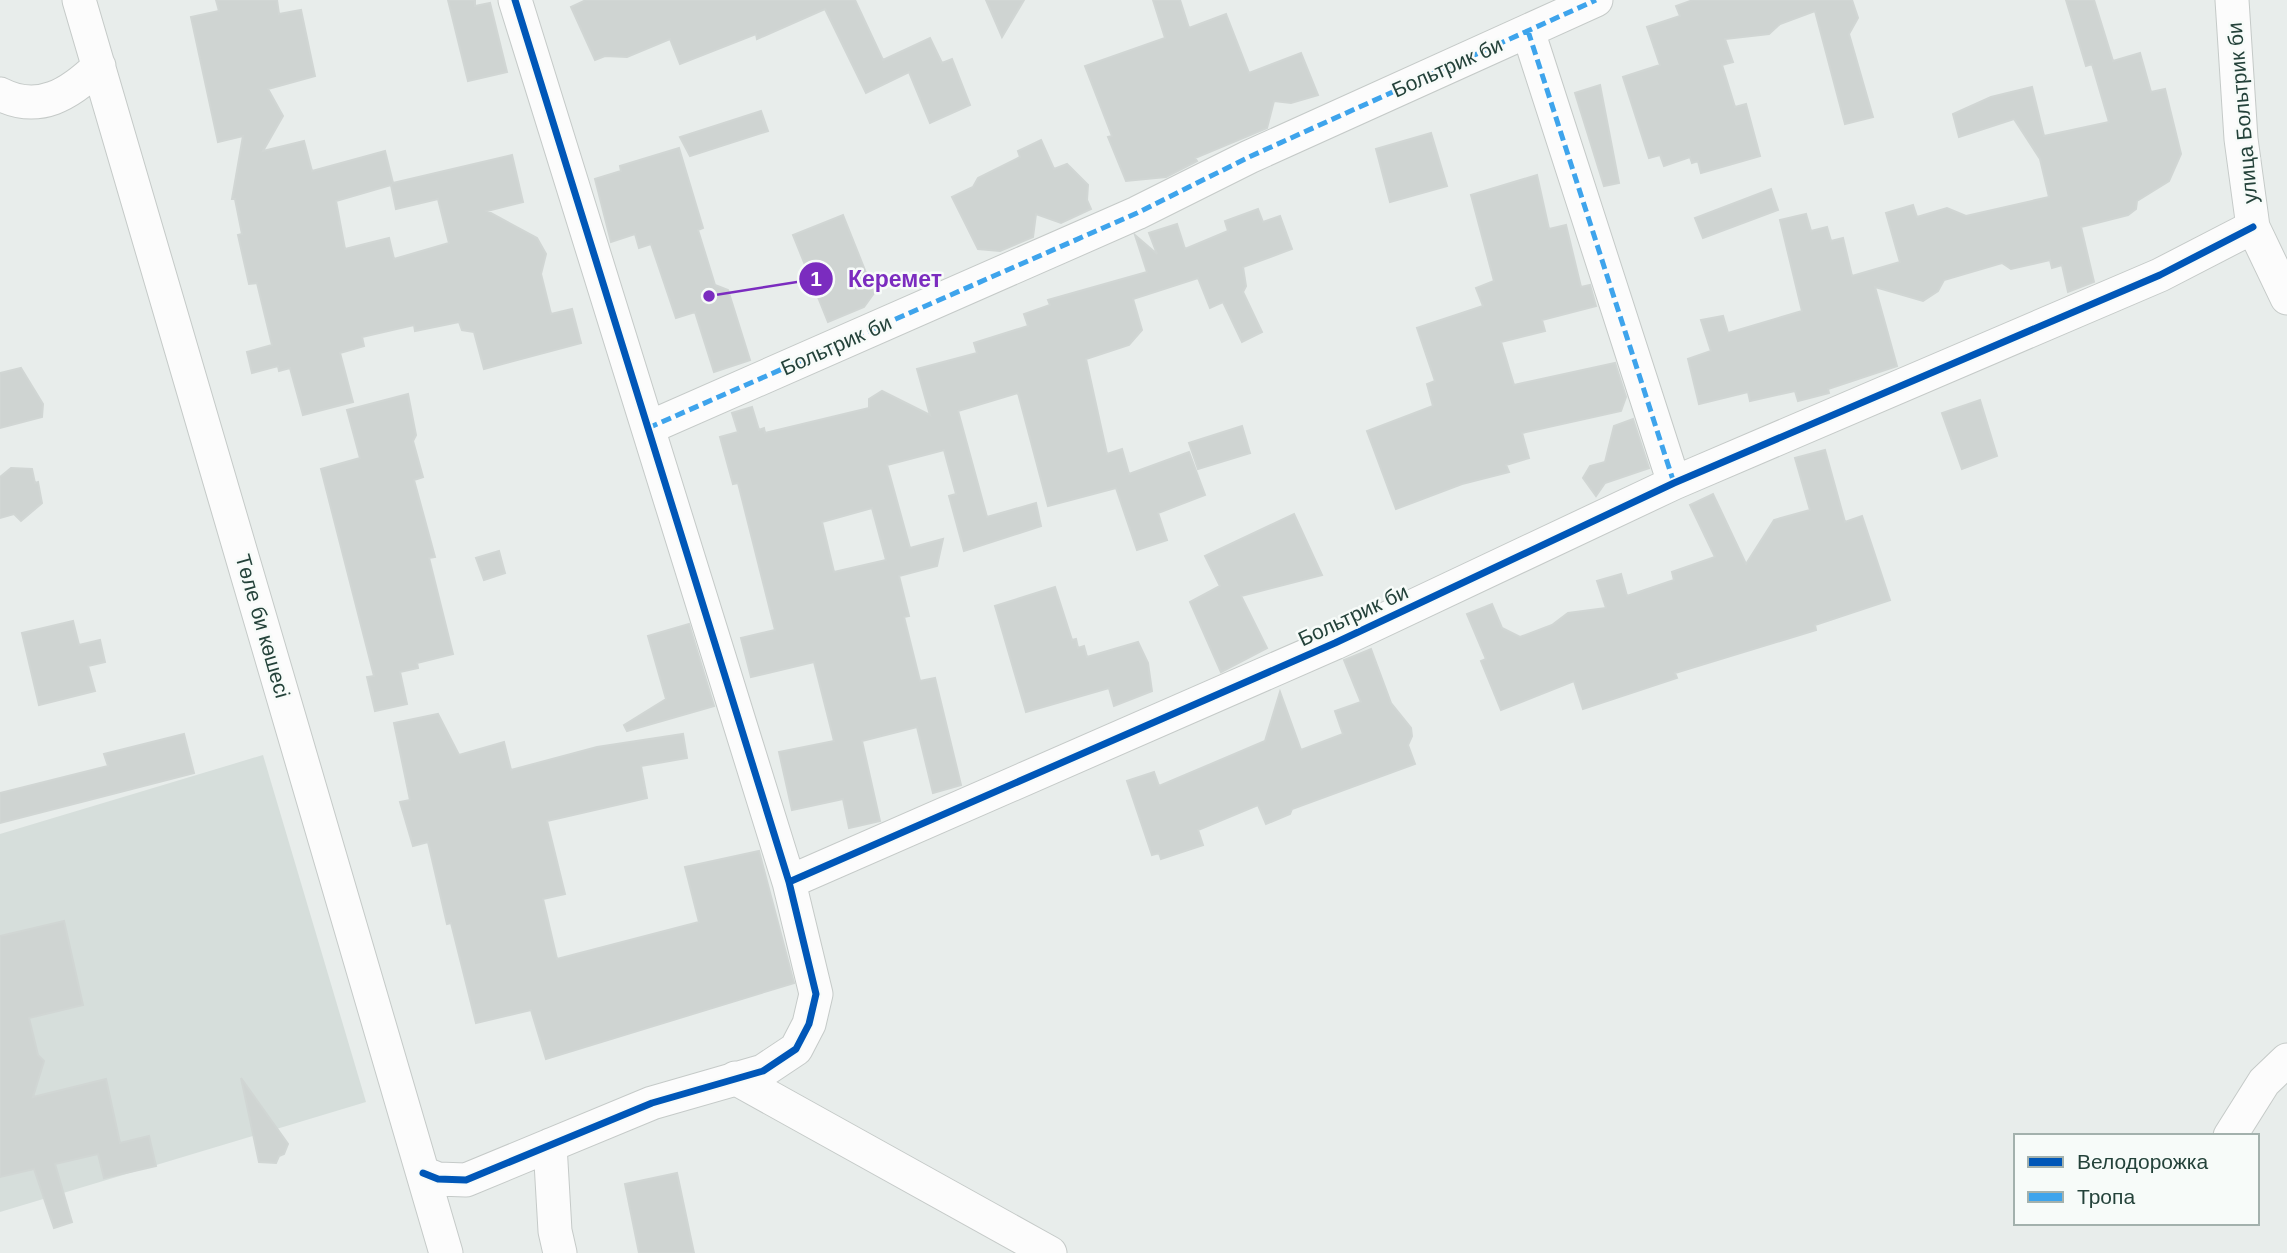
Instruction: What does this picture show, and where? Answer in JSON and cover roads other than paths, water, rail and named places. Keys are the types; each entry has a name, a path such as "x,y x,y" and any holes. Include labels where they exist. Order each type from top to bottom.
{"street":[{"name":"Төле би көшесі","path":"79,0 424,1173 439,1251"},
{"path":"424,1173 438,1179 466,1180 652,1103 763,1071 796,1049 809,1024 816,994 789,882 515,0"},
{"name":"Больтрик би","path":"648,428 1137,213 1250,157 1596,0"},
{"name":"улица Больтрик би","path":"2232,0 2241,139 2253,227 2287,298"},
{"path":"1528,31 1674,482"},
{"path":"0,94 16,102 38,103 62,97 99,66"},
{"name":"Больтрик би","path":"789,882 1335,643 1674,482 2160,275 2253,227"},
{"path":"2231,1134 2264,1082 2287,1060"},
{"path":"735,1078 1050,1253"},
{"path":"550,1145 555,1231 559,1253"}],"place":[{"name":"Керемет","path":"709,296"}]}
